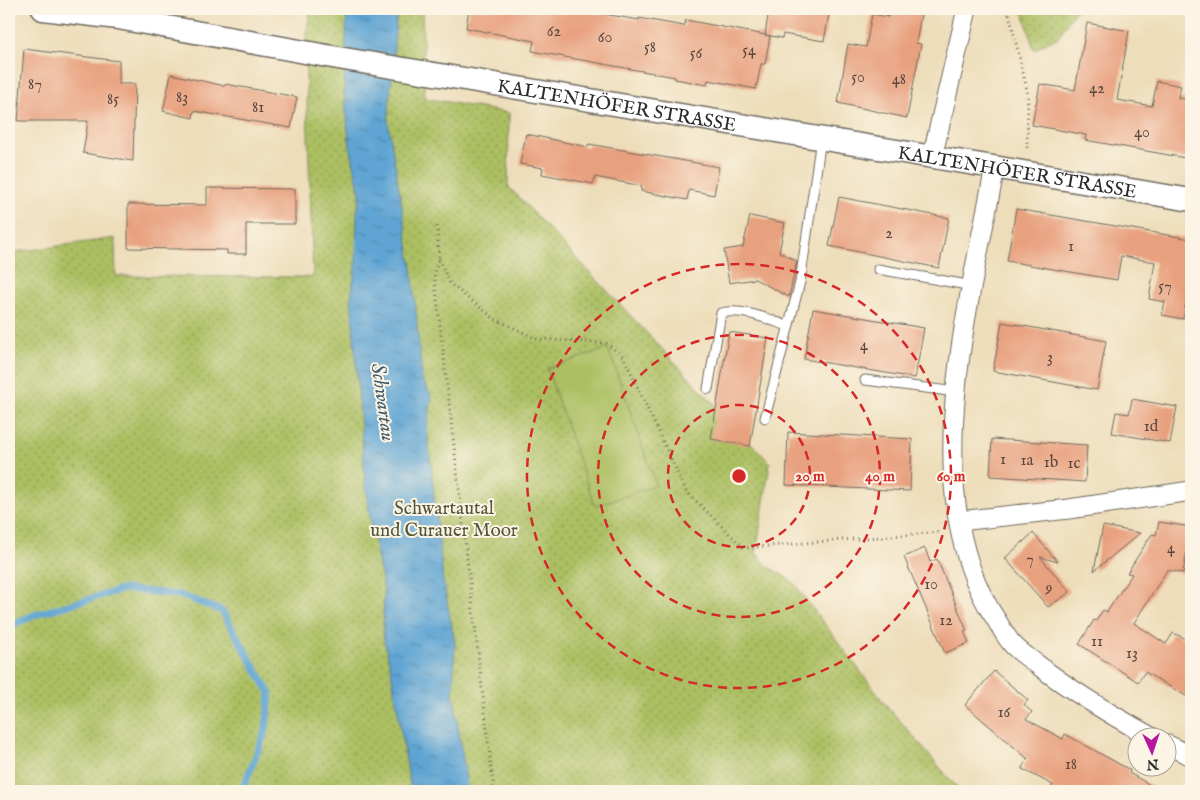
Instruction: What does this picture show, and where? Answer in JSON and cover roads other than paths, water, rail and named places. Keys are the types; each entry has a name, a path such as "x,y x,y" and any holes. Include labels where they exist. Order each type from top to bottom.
{"street":[{"name":"KALTENHÖFER STRASSE","path":"43,9 118,18 338,58 1191,200"},
{"path":"930,156 935,145 967,9"},
{"path":"995,167 956,392 952,456 958,521 970,571 989,609 1014,646 1057,680 1110,715 1134,728"},
{"path":"958,521 1069,509 1191,491"},
{"path":"1178,750 1191,756"}],"lane":[{"path":"765,418 800,282 821,139"},
{"path":"878,270 973,286"},
{"path":"708,389 722,313 731,311 758,316 788,326"},
{"path":"865,380 956,392"}],"water":[{"name":"Schwartau","path":"347,9 397,9 388,122 412,268 422,379 432,398 427,427 443,580 455,644 453,693 468,791 411,791 391,670 383,635 384,591 370,518 365,479 351,297 356,266 357,213 360,194 349,140 344,89"}],"waterway":[{"path":"9,626 37,614 124,589 180,595 222,611 270,693 266,730 242,791"}],"park label":[{"name":"Schwartautal und Curauer Moor","path":"444,518"}]}
